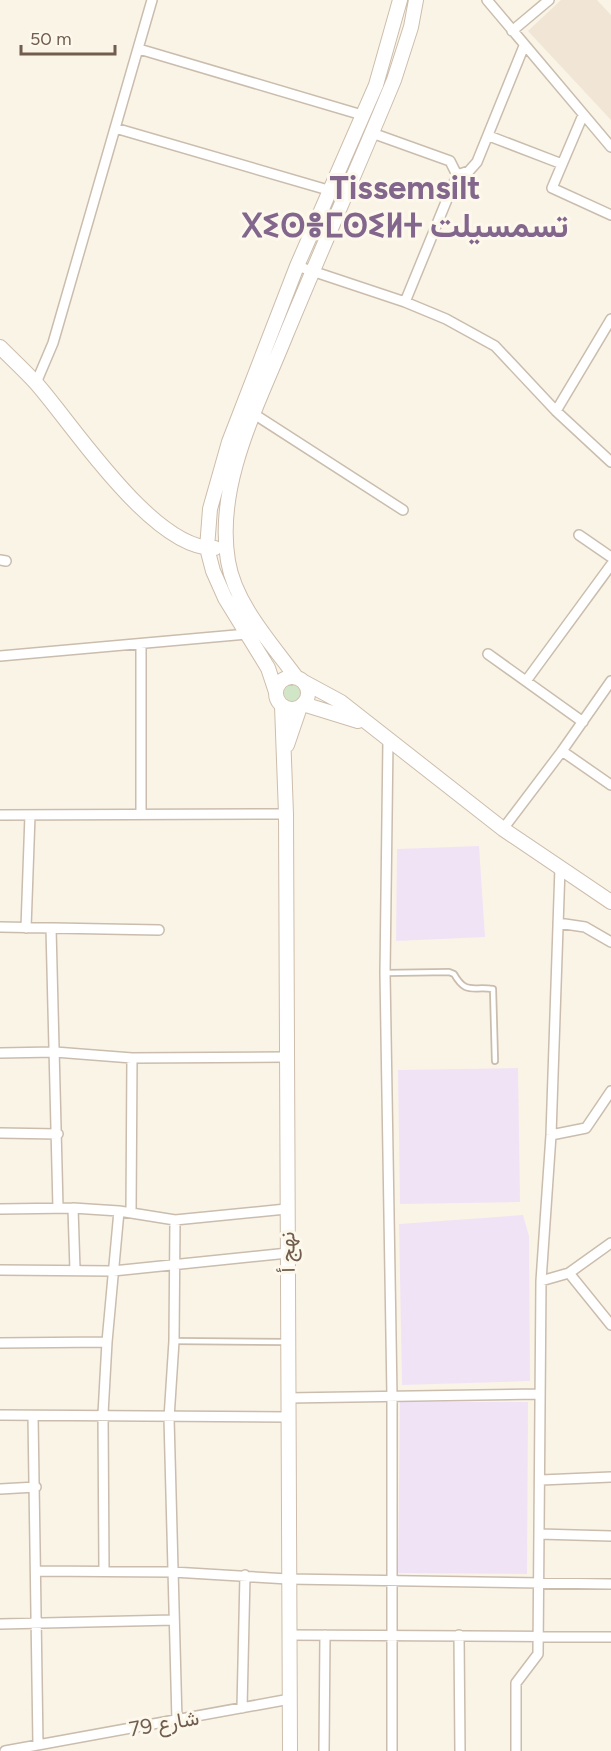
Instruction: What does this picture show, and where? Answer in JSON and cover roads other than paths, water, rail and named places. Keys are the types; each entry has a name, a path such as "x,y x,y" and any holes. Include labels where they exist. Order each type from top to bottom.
{"main road":[{"path":"369,726 321,708 301,705 291,709 282,706 268,668 219,585 207,548 210,509 218,475 297,266 328,190 376,85 400,0"},
{"path":"301,705 308,692 259,628 237,589 226,548 225,519 230,490 254,414 372,133 406,45 416,0"},
{"path":"2,354 36,383 111,474 149,515 174,536 190,544 207,548 226,548"},
{"path":"276,692 282,680 300,680 341,702 503,829 611,902"},
{"name":"نهج أ","path":"284,752 301,705"},
{"name":"نهج أ","path":"282,706 286,814 285,1057 289,1342 287,1398 290,1751"},
{"path":"291,731 304,717 321,708"}],"street":[{"path":"36,383 53,343 152,0"},
{"path":"487,0 583,116 610,144"},
{"path":"512,31 549,0"},
{"path":"457,175 469,171 477,162 524,46"},
{"path":"138,50 362,115"},
{"path":"583,116 552,188 611,215"},
{"path":"115,128 328,190"},
{"path":"372,133 450,161 457,175 405,302"},
{"path":"489,136 562,164"},
{"path":"297,266 405,302 446,319 495,345 556,411 611,462"},
{"path":"556,411 609,324"},
{"path":"254,414 403,510"},
{"path":"579,535 611,557"},
{"path":"526,681 607,579 611,565"},
{"path":"0,656 248,634"},
{"path":"141,644 141,814"},
{"path":"488,654 583,722"},
{"path":"503,829 611,682"},
{"path":"388,741 386,973 392,1396 390,1634 392,1751"},
{"path":"562,751 611,785"},
{"path":"0,815 286,814"},
{"path":"26,928 30,815"},
{"path":"516,1751 516,1683 538,1654 541,1281 551,1135 560,867"},
{"path":"558,923 585,927 611,942"},
{"path":"0,927 159,930"},
{"path":"51,928 58,1134 58,1208"},
{"path":"0,1053 55,1052 132,1058 285,1057"},
{"path":"131,1212 132,1058"},
{"path":"551,1135 586,1128 611,1091"},
{"path":"0,1133 58,1134"},
{"path":"0,1209 73,1208 131,1212 175,1220 286,1209"},
{"path":"73,1208 75,1270"},
{"path":"104,1571 103,1414 106,1342 119,1211"},
{"path":"175,1220 174,1341 169,1418 177,1721"},
{"path":"541,1281 569,1273 611,1244"},
{"path":"0,1270 113,1271 288,1253"},
{"path":"569,1273 611,1326"},
{"path":"0,1343 106,1342"},
{"path":"287,1398 539,1395"},
{"path":"0,1415 103,1414 169,1418 288,1417"},
{"path":"33,1416 36,1487 38,1745"},
{"path":"541,1480 611,1477"},
{"path":"0,1489 36,1487"},
{"path":"539,1534 611,1536"},
{"path":"36,1571 173,1572 288,1579 611,1584"},
{"path":"242,1708 245,1575"},
{"path":"0,1624 174,1620"},
{"path":"289,1635 611,1637"},
{"path":"324,1751 325,1635"},
{"path":"459,1635 460,1751"},
{"name":"شارع 79","path":"5,1751 290,1699"}],"lane":[{"path":"386,973 449,972 454,974 459,986 464,988 493,989 495,1061"},
{"path":"174,1341 289,1342"}],"district":[{"name":"Tissemsilt ⵝⵉⵙⴻⵎⵙⵉⵍⵜ تسمسيلت","path":"405,206"}]}
